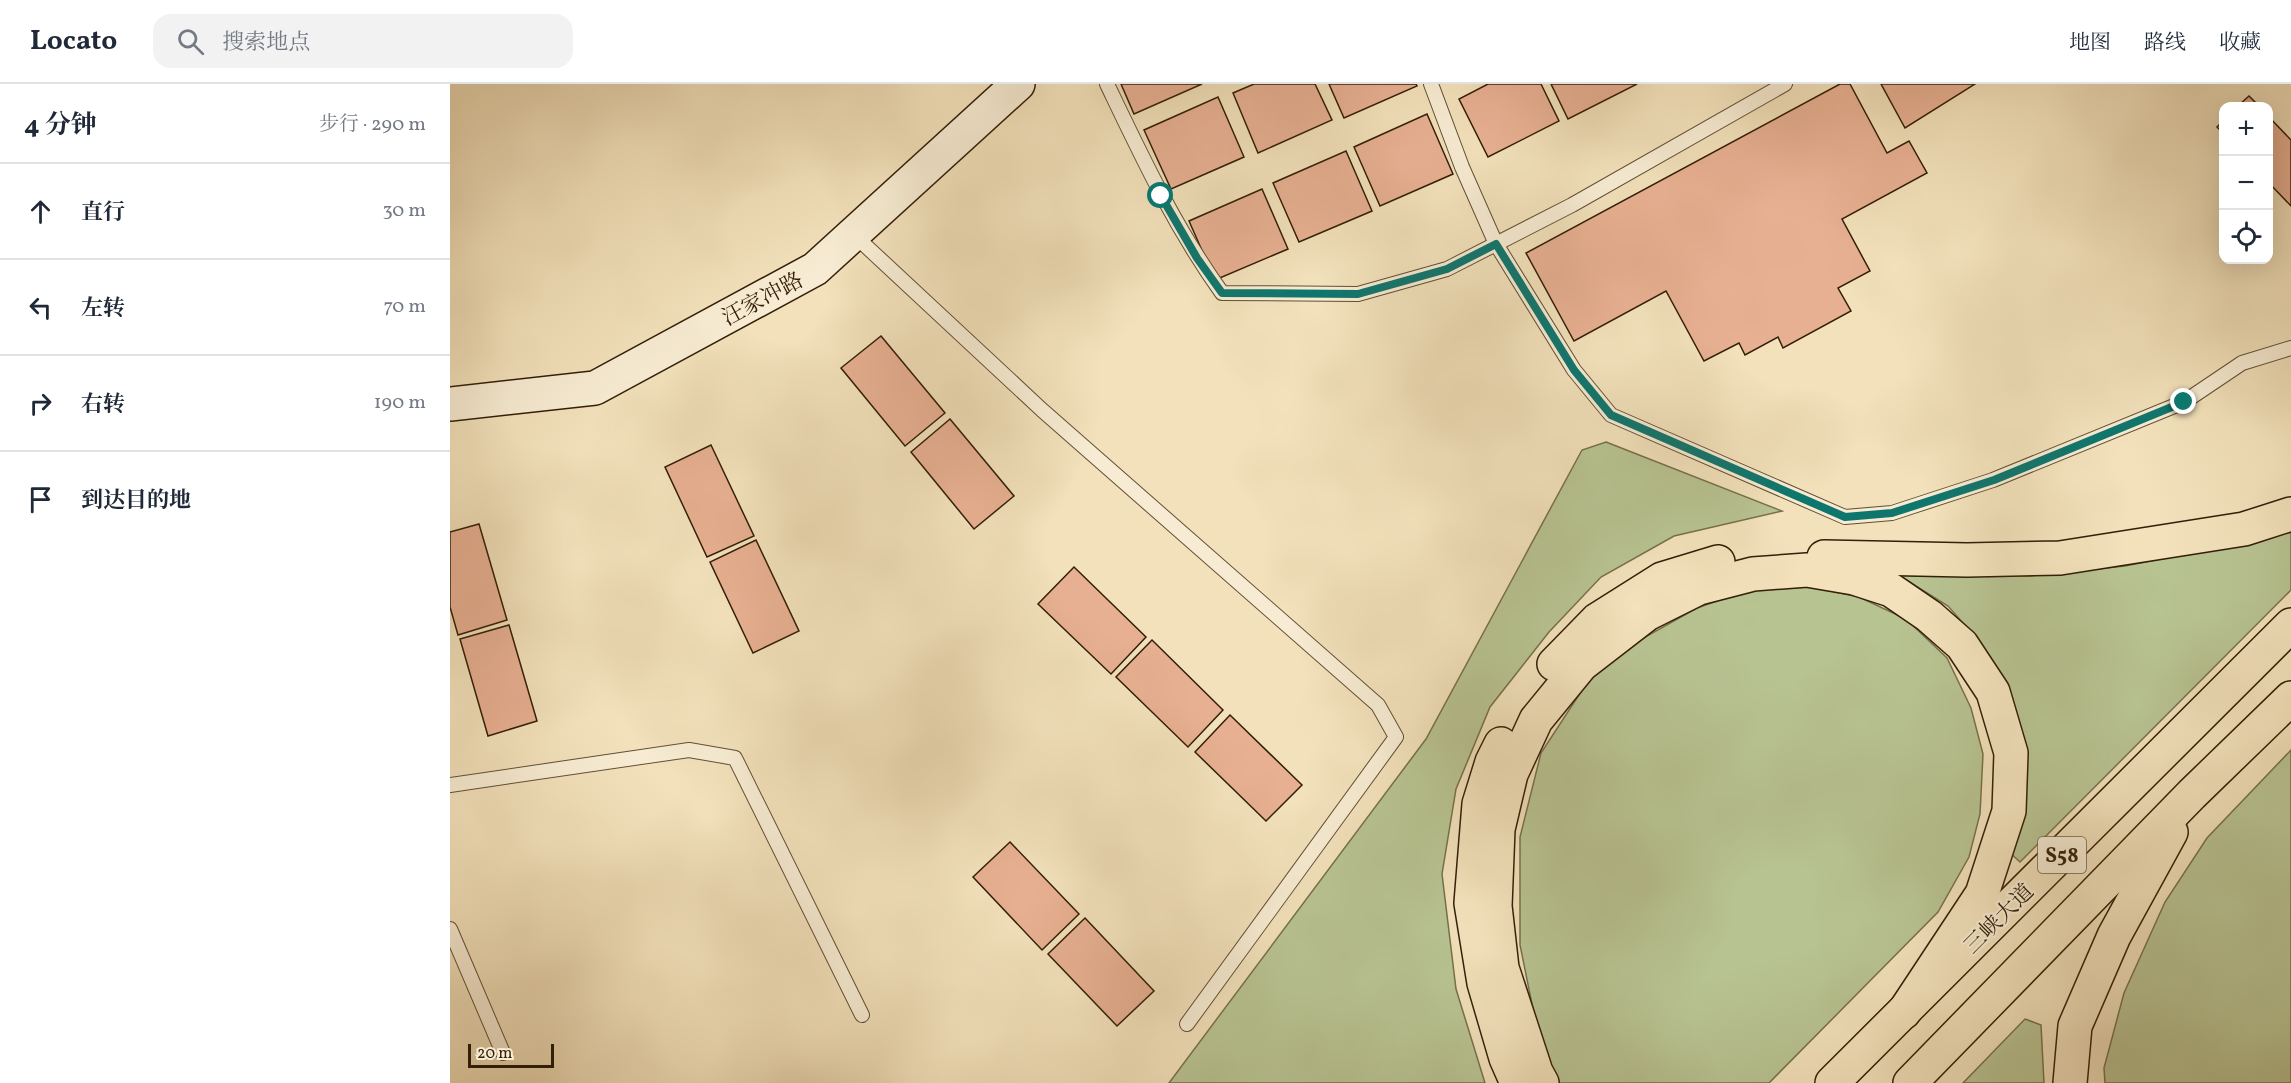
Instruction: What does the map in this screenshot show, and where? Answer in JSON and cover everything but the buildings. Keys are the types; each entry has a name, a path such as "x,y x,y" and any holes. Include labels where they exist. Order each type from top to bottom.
{"highway":[{"path":"1517,1083 1506,1058 1484,983 1471,903 1479,804 1492,762 1514,715 1545,673 1597,621 1662,579 1714,562 1788,555 1967,560 2060,558 2244,529 2291,514"},
{"path":"1542,1083 1536,1072 1502,968 1495,906 1498,829 1511,774 1536,720 1581,665 1647,614 1699,588 1753,574 1807,570 1854,578 1891,590 1929,616 1962,645 1994,692 2012,753 2009,811 1982,894 1904,1012"},
{"name":"三峡大道","path":"1832,1083 2291,625"},
{"name":"S58","path":"1910,1083 2192,794 2291,698"},
{"path":"2070,1083 2075,1026 2114,936 2192,794"}],"street":[{"name":"汪家冲路","path":"450,404 595,388 815,269 1018,84"}],"lane":[{"path":"1107,84 1161,196 1197,258 1222,293 1358,294 1447,269 1572,205 1785,84"},
{"path":"1431,84 1462,167 1496,244 1574,370 1611,415 1845,517 1892,513 1994,480 2184,402 2242,363 2291,348"},
{"path":"853,234 1050,418 1378,705 1396,737 1186,1024"},
{"path":"450,785 689,750 735,758 862,1015"},
{"path":"450,929 503,1053"}],"green space":[{"path":"1606,442 1782,511 1674,536 1601,577 1549,632 1490,707 1456,789 1442,874 1456,989 1485,1083 1169,1083 1426,739 1582,450"},
{"path":"2291,521 2291,590 2020,862 2009,852 1978,640 1948,606 1889,569 2030,576 2125,566 2217,548"},
{"path":"1760,586 1812,587 1859,597 1906,619 1947,658 1971,708 1983,754 1980,814 1969,857 1938,912 1769,1083 1559,1083 1549,1064 1533,1009 1520,945 1520,837 1541,753 1588,681 1638,641 1697,608"},
{"path":"2291,750 2291,1083 2105,1083 2104,1068 2124,993 2165,902 2207,838"},
{"path":"2025,1019 2041,1025 2044,1083 1963,1083"}],"route":[{"path":"1161,196 1197,258 1222,293 1358,294 1447,269 1496,244 1574,370 1611,415 1845,517 1892,513 1994,480 2184,402"}]}
